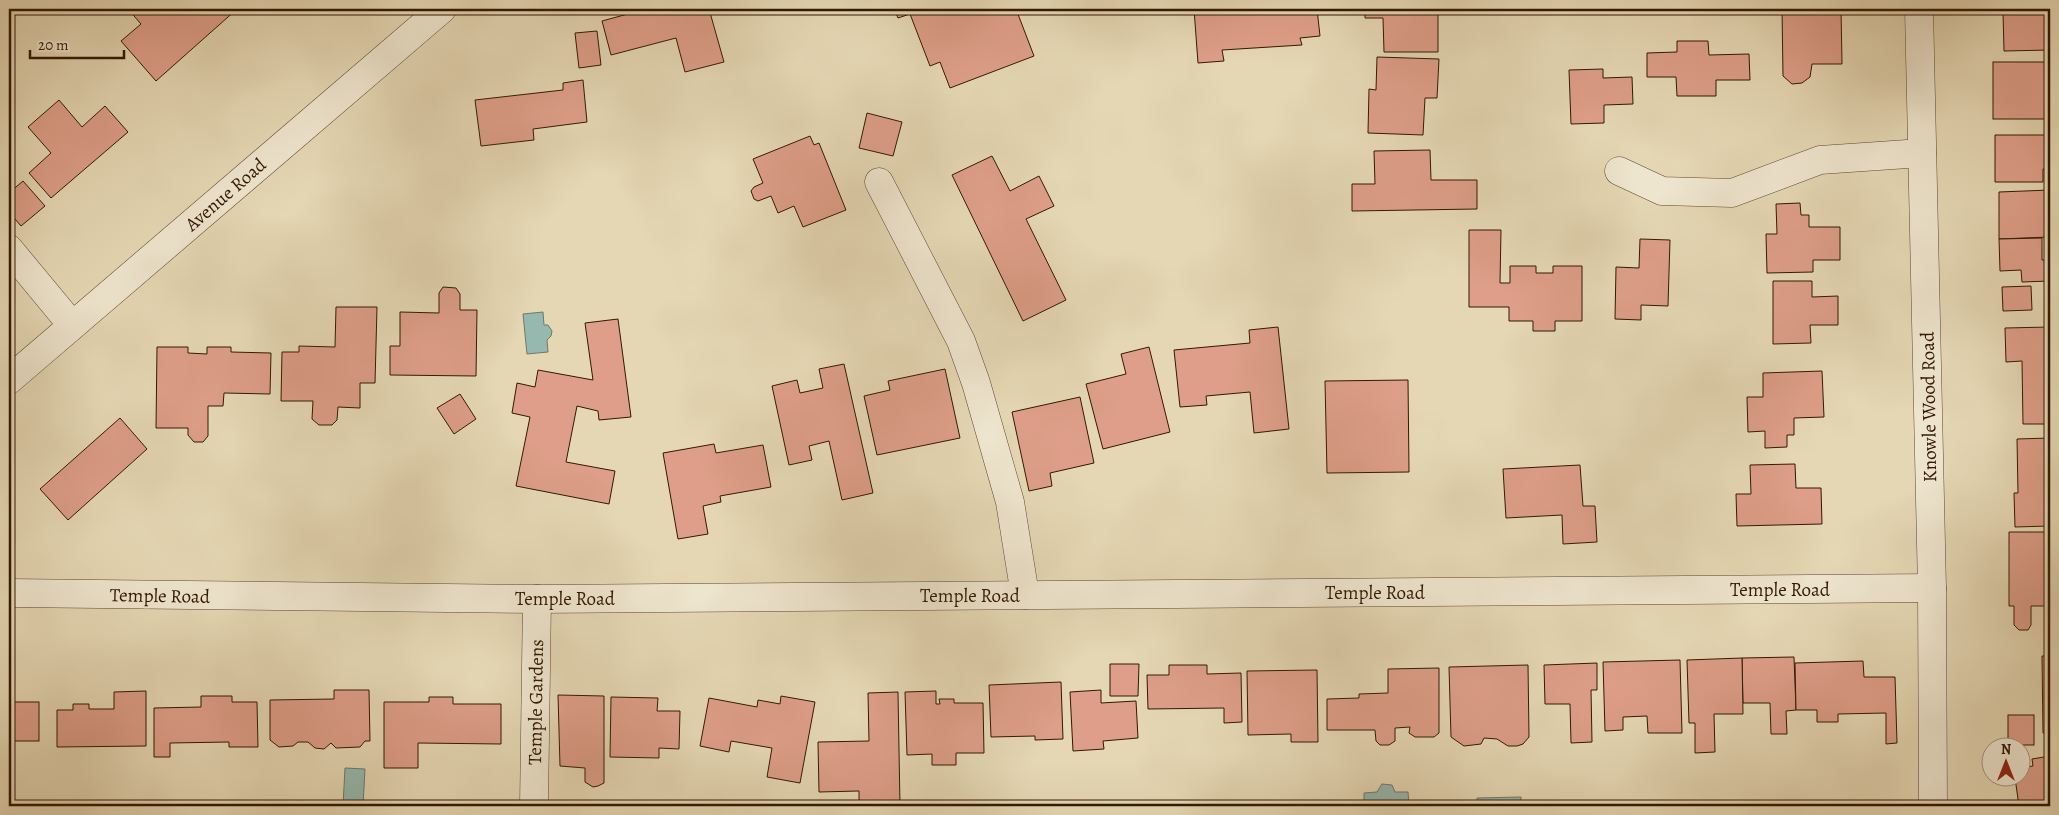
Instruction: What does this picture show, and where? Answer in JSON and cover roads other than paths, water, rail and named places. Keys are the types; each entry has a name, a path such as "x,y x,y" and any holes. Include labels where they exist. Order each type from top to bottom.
{"street":[{"name":"Avenue Road","path":"9,380 442,9"},
{"name":"Knowle Wood Road","path":"1919,9 1932,588 1933,806"},
{"path":"1619,171 1662,191 1732,193 1820,160 1922,153"},
{"path":"879,182 961,341 973,374 1010,502 1025,595"},
{"path":"9,249 72,325"},
{"name":"Temple Road","path":"9,593 537,598 1932,588"},
{"name":"Temple Gardens","path":"534,806 537,598"}],"water":[{"path":"543,312 544,325 548,325 552,331 551,336 547,340 548,352 527,354 523,314"},
{"path":"345,768 365,769 363,806 343,806"},
{"path":"1382,784 1392,785 1395,792 1408,792 1409,806 1364,806 1364,793 1377,792"},
{"path":"1521,797 1521,802 1526,802 1528,806 1477,806 1477,798"}]}
